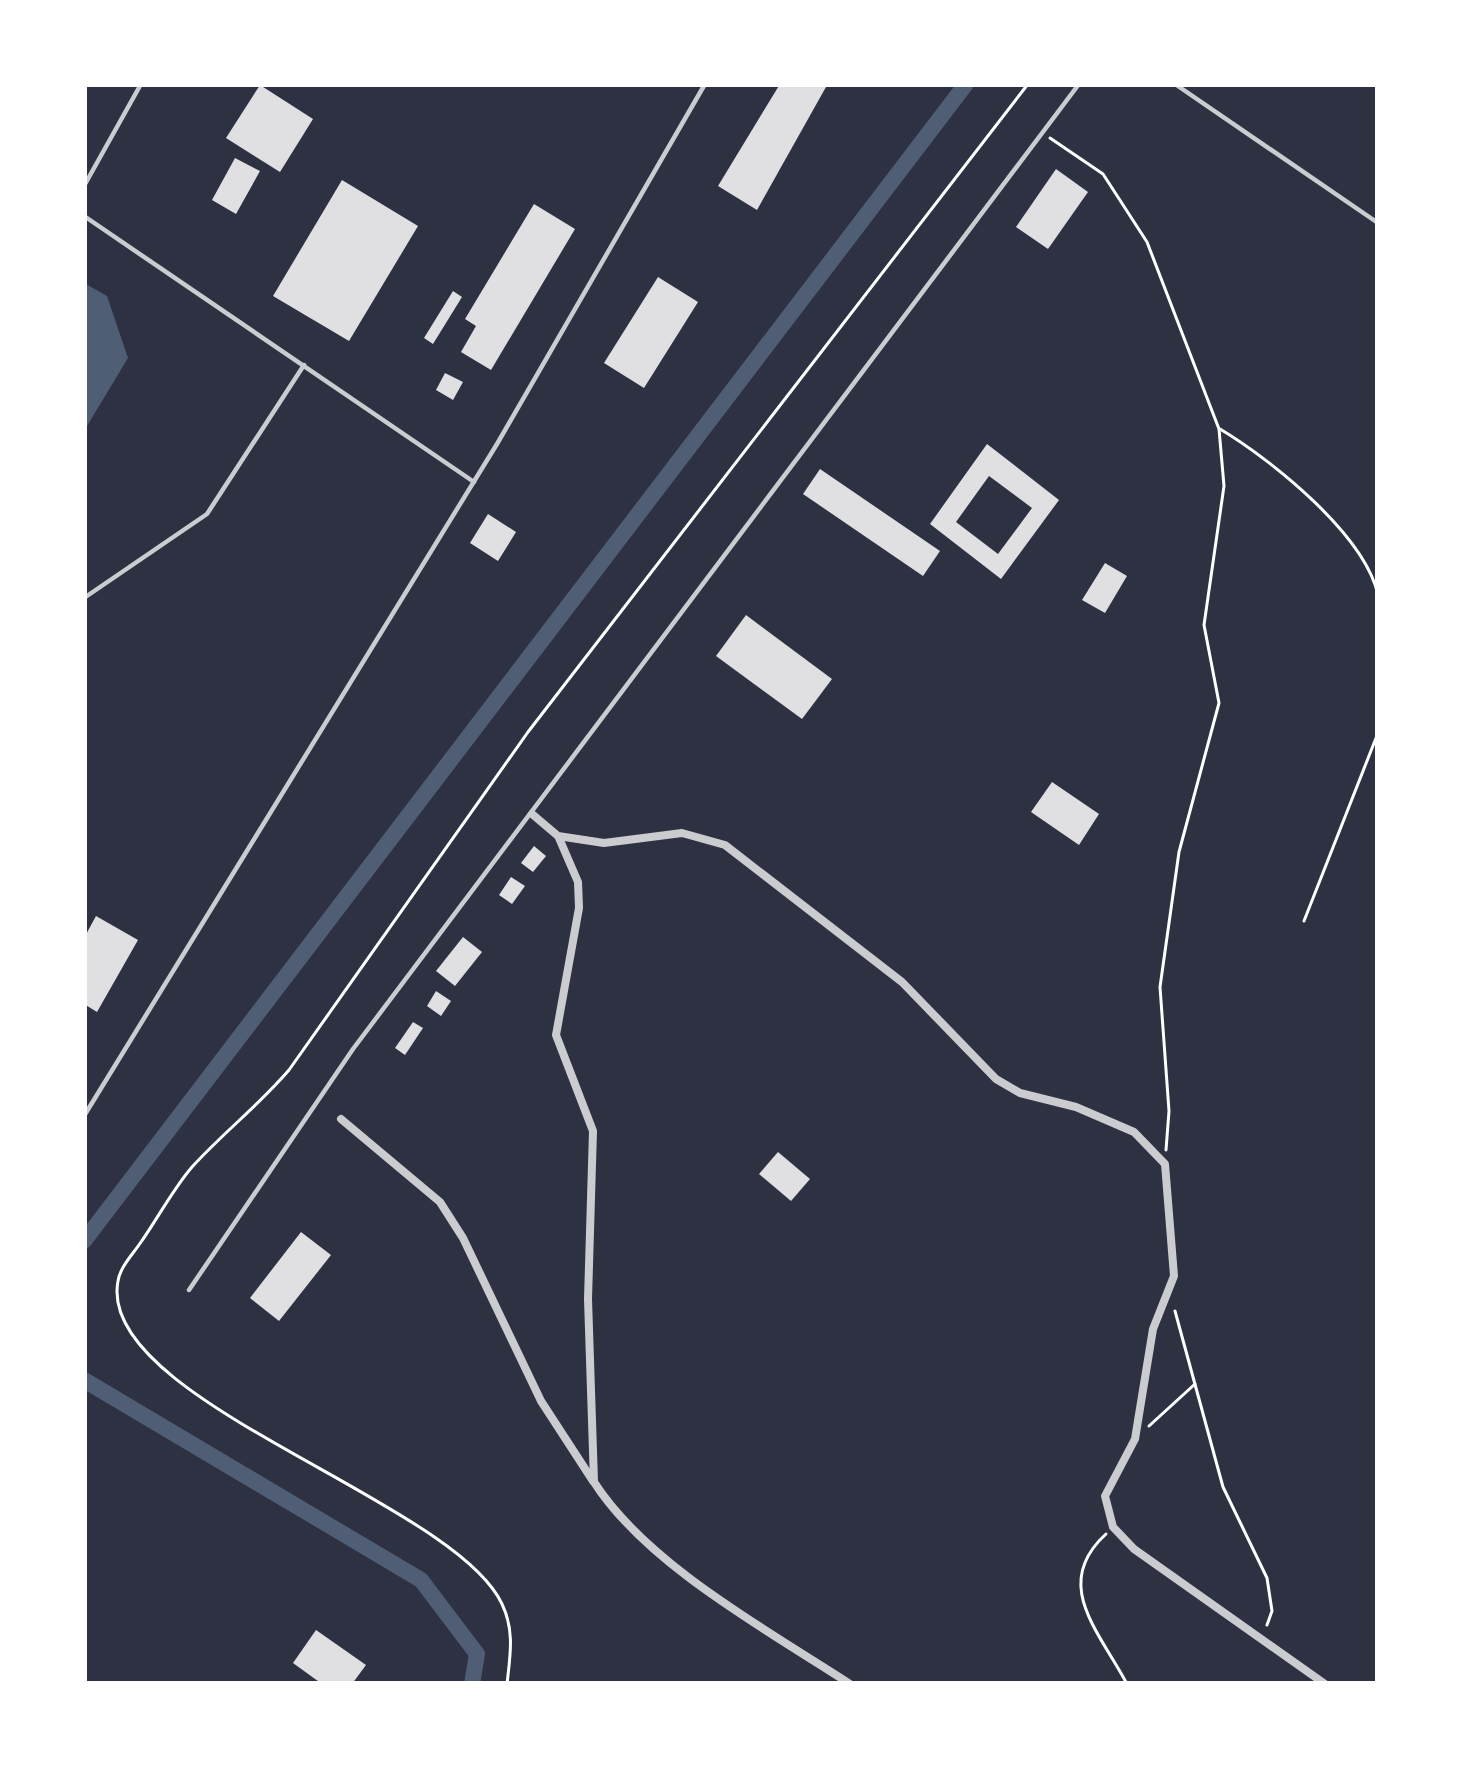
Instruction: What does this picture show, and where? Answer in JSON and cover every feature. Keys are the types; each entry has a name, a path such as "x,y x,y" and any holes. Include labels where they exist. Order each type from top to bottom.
{"street":[{"path":"532,814 558,836 578,882 579,908 556,1035 593,1131 588,1323 594,1482"},
{"path":"558,836 604,843 682,833 725,845 902,982 995,1079 1020,1093 1076,1107 1134,1132 1165,1164 1173,1225 1170,1285 1153,1329 1135,1439 1105,1496 1113,1527 1134,1549 1325,1684"},
{"path":"341,1119 440,1202 463,1238 542,1401 608,1504 683,1570 850,1684"}],"lane":[{"path":"84,186 141,84"},
{"path":"84,1116 473,482 705,84"},
{"path":"189,1290 353,1049 1079,84"},
{"path":"1175,84 1378,223"},
{"path":"84,216 473,482"},
{"path":"84,598 207,514 304,365"}],"path":[{"path":"507,1684 512,1638 501,1600 405,1516 278,1449 160,1361 129,1334 116,1311 118,1276 192,1167 250,1116 289,1070 528,732 1028,84"},
{"path":"1042,133 1102,174 1148,242 1219,429 1224,486 1204,625 1219,703 1179,852 1160,987 1169,1111 1165,1164"},
{"path":"1219,429 1267,457 1311,501 1373,573 1378,595"},
{"path":"1304,921 1378,733"},
{"path":"1170,1285 1179,1336 1223,1486 1267,1578 1272,1611 1263,1638"},
{"path":"1135,1439 1196,1383"},
{"path":"1113,1527 1085,1553 1078,1582 1083,1602 1127,1684"}],"water":[{"path":"84,283 107,296 128,358 84,431"}],"building":[{"path":"780,84 826,87 757,210 718,186"},
{"path":"260,85 313,119 280,172 226,138"},
{"path":"235,158 260,171 236,214 212,200"},
{"path":"1056,169 1088,192 1048,249 1016,227"},
{"path":"342,180 418,226 349,341 273,296"},
{"path":"534,204 575,229 491,370 461,352 476,326 465,319"},
{"path":"658,277 698,302 644,388 604,363"},
{"path":"453,291 462,297 433,344 424,338"},
{"path":"445,373 463,382 453,400 436,390"},
{"path":"987,444 1059,500 1001,579 930,524","holes":["989,476 1032,508 998,554 956,522"]},
{"path":"820,469 940,551 923,576 803,494"},
{"path":"488,514 516,532 498,561 470,543"},
{"path":"1105,563 1127,576 1105,613 1082,600"},
{"path":"746,615 832,679 802,719 716,656"},
{"path":"1052,782 1099,814 1079,845 1031,812"},
{"path":"534,846 546,856 533,872 521,863"},
{"path":"511,877 525,886 512,904 499,895"},
{"path":"96,916 138,940 97,1012 84,1004 84,938"},
{"path":"463,937 482,952 455,986 436,971"},
{"path":"436,991 451,1001 441,1016 427,1006"},
{"path":"413,1022 423,1028 405,1055 395,1048"},
{"path":"778,1152 810,1179 791,1201 759,1174"},
{"path":"301,1232 331,1255 279,1321 250,1298"},
{"path":"316,1630 366,1665 352,1684 322,1684 293,1663"}],"waterway":[{"path":"84,1241 966,84"},
{"path":"84,1380 421,1580 477,1654 472,1684"}]}
